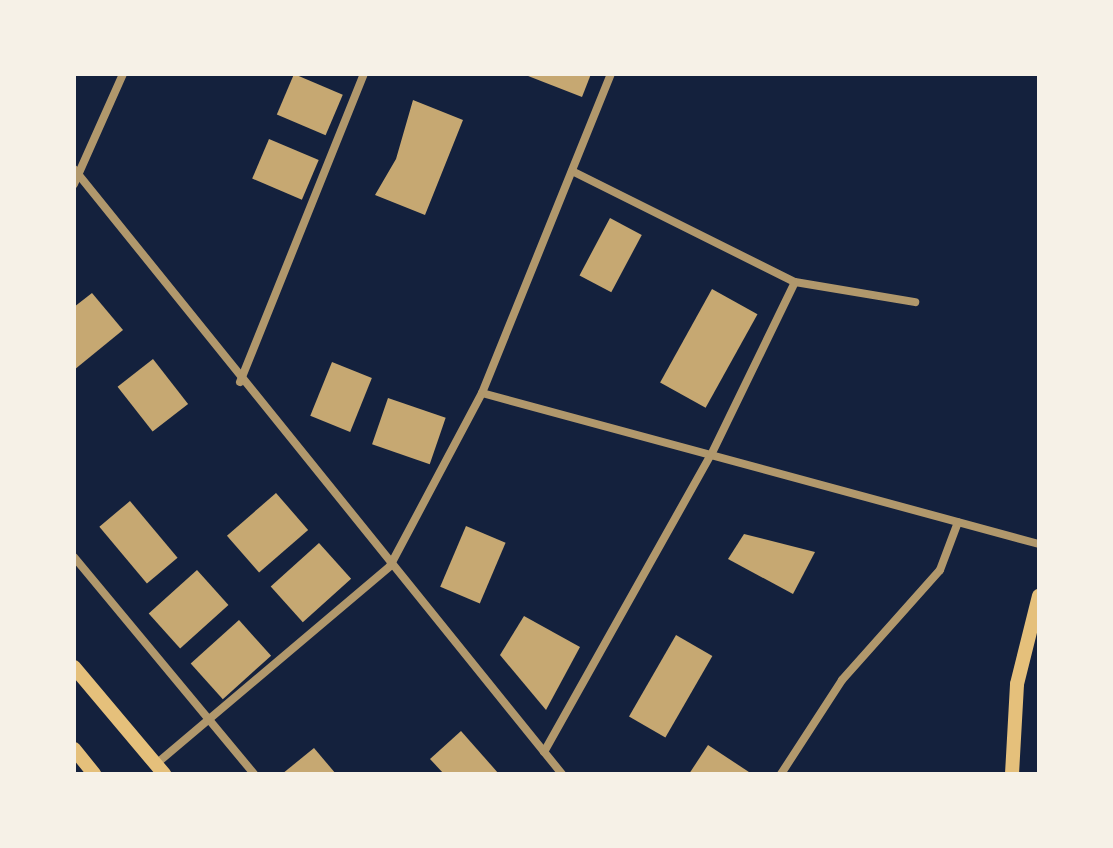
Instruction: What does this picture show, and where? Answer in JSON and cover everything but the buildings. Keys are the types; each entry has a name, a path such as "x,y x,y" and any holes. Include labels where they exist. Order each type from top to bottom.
{"highway":[{"path":"1012,774 1017,684 1039,596"},
{"path":"74,667 160,769"},
{"path":"74,749 94,774"}],"street":[{"path":"123,74 76,177 562,774"},
{"path":"240,382 364,74"},
{"path":"160,769 390,566 482,393 611,74"},
{"path":"572,171 795,282 915,302"},
{"path":"544,752 711,455 795,282"},
{"path":"482,393 1039,544"},
{"path":"781,774 842,680 940,570 958,522"},
{"path":"74,557 254,774"}]}
